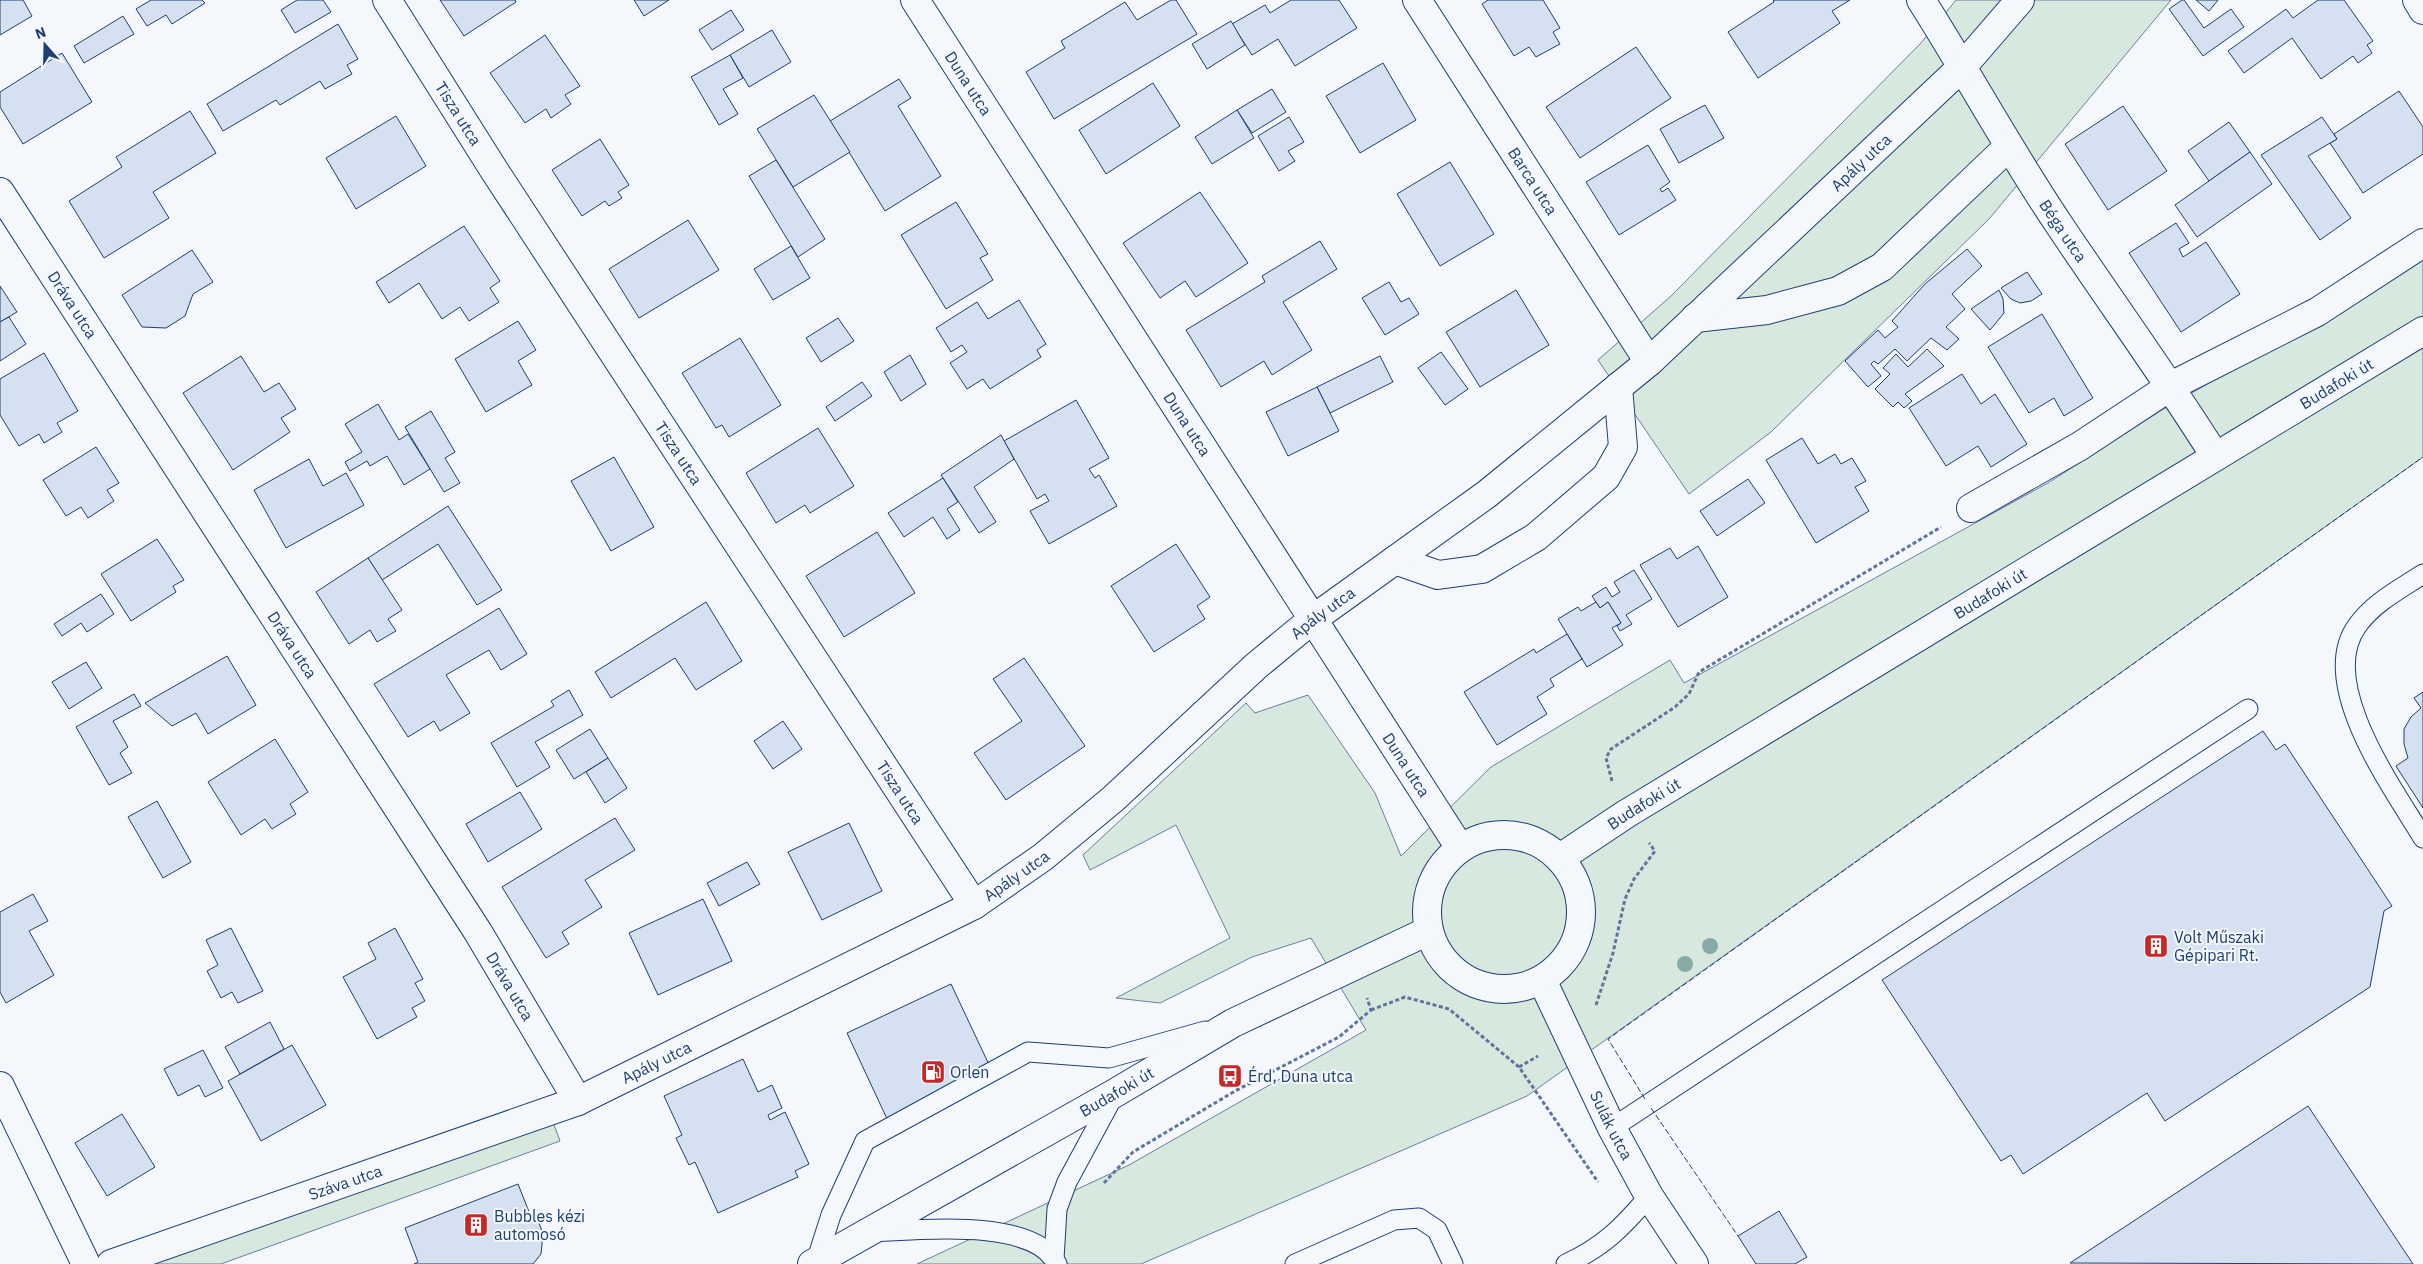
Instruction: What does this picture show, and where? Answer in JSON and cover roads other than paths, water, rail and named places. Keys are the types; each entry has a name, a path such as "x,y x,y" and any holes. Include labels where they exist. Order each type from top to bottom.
{"street":[{"name":"Tisza utca","path":"387,0 494,170 974,905"},
{"name":"Duna utca","path":"915,0 1460,848"},
{"name":"Barca utca","path":"1417,0 1649,362"},
{"name":"Béga utca","path":"1921,0 1963,66 2008,147 2058,224 2171,386 2215,456"},
{"name":"Apály utca","path":"578,1101 974,905 1043,857 1113,799 1256,666 1313,619 1487,494 1649,362 1963,66 2020,0"},
{"path":"2417,0 2423,10"},
{"path":"1695,318 1767,310 1838,290 1882,267 2008,147"},
{"name":"Dráva utca","path":"0,192 478,932 578,1101"},
{"path":"1971,508 2080,446 2171,386 2317,312 2423,243"},
{"name":"Budafoki út","path":"1560,858 1626,814 2423,331"},
{"path":"1395,560 1438,575 1482,569 1536,536 1606,477 1619,455 1623,447 1618,387"},
{"path":"1512,834 1539,841 1560,858 1572,877 1581,900 1581,923 1574,946 1563,964 1542,980 1520,988 1496,990 1475,985 1453,972 1437,952 1428,931 1426,910 1431,884 1442,865 1460,848 1486,836 1512,834"},
{"name":"Budafoki út","path":"814,1263 872,1232 1115,1093 1233,1023 1428,931"},
{"name":"Sulák utca","path":"1542,980 1612,1128 1649,1196 1694,1264"},
{"path":"0,1086 86,1264"},
{"name":"Száva utca","path":"111,1264 578,1101"}],"lane":[{"path":"2423,574 2372,608 2356,627 2345,654 2348,693 2365,740 2423,838"},
{"path":"1612,1128 2248,709"},
{"path":"814,1263 831,1215 864,1141 1028,1052 1109,1058 1233,1023"},
{"path":"1055,1262 1057,1209 1067,1182 1115,1093"},
{"path":"1566,1264 1589,1259 1614,1236 1649,1196"},
{"path":"1295,1264 1394,1220 1419,1218 1437,1230 1453,1264"},
{"path":"872,1232 938,1228 973,1229 1005,1233 1024,1239 1042,1249 1055,1262"}],"place":[{"name":"Volt Műszaki Gépipari Rt.","path":"2156,946"},
{"name":"Orlen","path":"933,1072"},
{"name":"Érd, Duna utca","path":"1230,1076"},
{"name":"Bubbles kézi automosó","path":"476,1225"}]}
